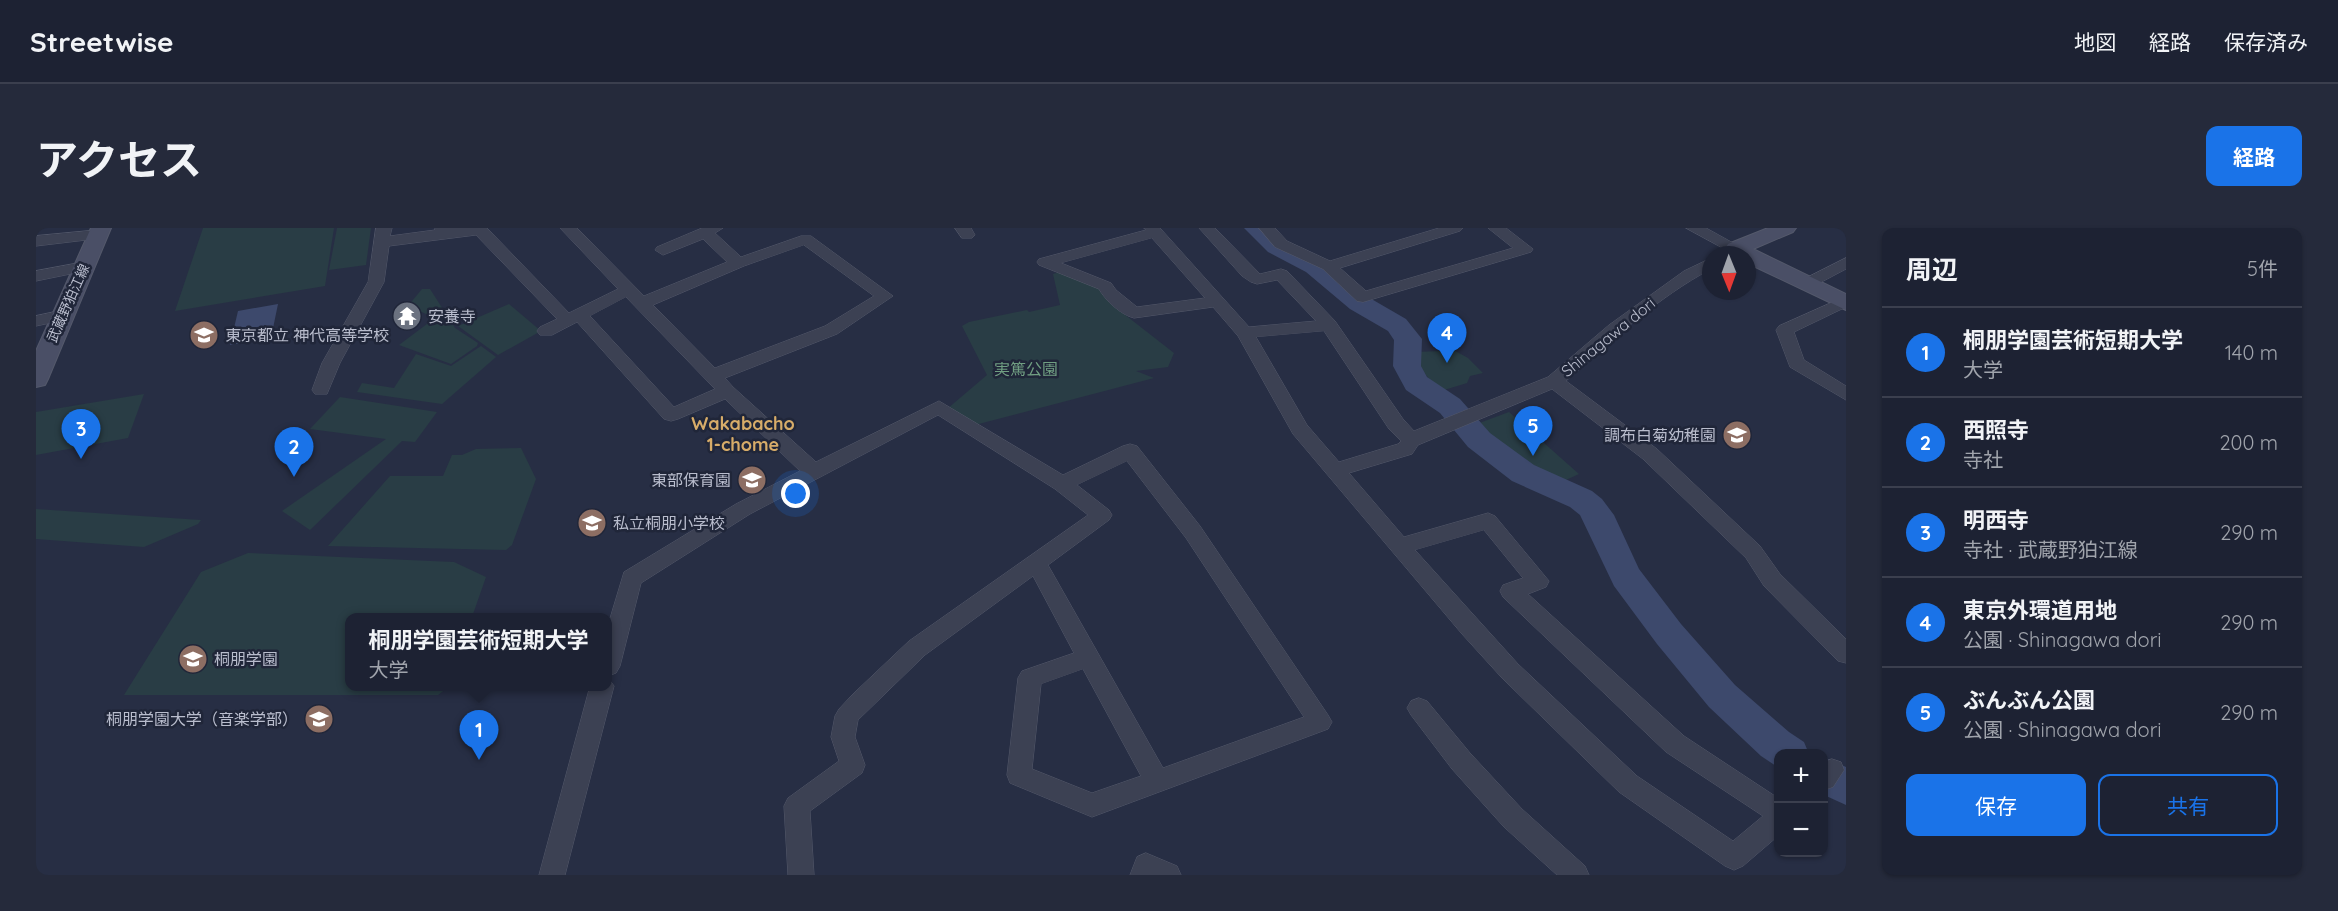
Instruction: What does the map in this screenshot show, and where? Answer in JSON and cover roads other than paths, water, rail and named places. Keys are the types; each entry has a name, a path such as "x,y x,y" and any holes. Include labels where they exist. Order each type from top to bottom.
{"main road":[{"path":"1745,246 1786,228"},
{"name":"武蔵野狛江線","path":"38,370 99,232"},
{"path":"1756,263 1845,302"}],"street":[{"path":"568,228 728,391 813,471"},
{"path":"1207,228 1248,273 1257,279 1281,274 1329,325 1396,424 1411,440"},
{"path":"1269,230 1288,228"},
{"path":"1329,266 1455,228"},
{"path":"1269,230 1281,244 1329,266 1363,297 1525,249 1496,228"},
{"path":"1694,228 1722,246"},
{"path":"321,390 331,363 376,282 383,235 480,230 574,318 671,415 728,391"},
{"path":"663,250 710,230 738,263"},
{"path":"1219,301 1134,313 1109,293 1105,286 1045,261 1144,231 1219,301 1245,333 1300,429 1470,628 1510,671 1628,784 1734,857 1774,824"},
{"path":"36,241 63,237 76,239 99,232"},
{"path":"546,331 574,318 806,239 885,296 831,330 713,376"},
{"path":"1806,284 1846,263"},
{"path":"36,276 84,267"},
{"name":"Shinagawa dori","path":"1336,470 1405,449 1411,440 1554,381 1615,329 1702,268"},
{"path":"1845,302 1785,330 1796,363 1846,394"},
{"path":"36,321 63,315"},
{"path":"1245,333 1329,325"},
{"path":"1554,381 1650,454 1753,552 1772,580 1846,654"},
{"path":"612,651 632,578 743,509 939,407 1062,484 1102,515 1037,564 917,648 847,716 843,737 853,765 797,806 801,875"},
{"path":"1062,484 1130,451 1193,532 1320,722 1092,805 1019,775 1030,678 1089,657"},
{"path":"1400,546 1488,521 1538,581 1511,591 1675,744 1774,809"},
{"path":"1037,564 1157,781"},
{"path":"552,875 602,691"},
{"path":"1419,708 1461,761 1513,818 1576,875"},
{"path":"1143,875 1146,866 1168,875"}],"water":[{"path":"278,304 271,338 230,345 238,311"}],"waterway":[{"path":"1256,228 1277,247 1315,267 1359,303 1397,325 1408,339 1407,366 1416,383 1450,406 1479,440 1523,473 1581,499 1591,507 1598,515 1626,577 1669,634 1722,696 1782,749"},
{"path":"1828,777 1846,787"}],"place":[{"name":"安養寺","path":"407,316"},
{"name":"東京都立 神代高等学校","path":"204,335"},
{"name":"東京外環道用地","path":"1447,363"},
{"name":"調布白菊幼稚園","path":"1737,435"},
{"name":"ぶんぶん公園","path":"1533,456"},
{"name":"明西寺","path":"81,459"},
{"name":"西照寺","path":"294,477"},
{"name":"東部保育園","path":"752,480"},
{"name":"私立桐朋小学校","path":"592,523"},
{"name":"桐朋学園","path":"193,659"},
{"name":"桐朋学園大学（音楽学部）","path":"319,719"},
{"name":"桐朋学園芸術短期大学","path":"479,760"}],"district":[{"name":"Wakabacho 1-chome","path":"743,434"}],"park label":[{"name":"実篤公園","path":"1026,369"}]}
